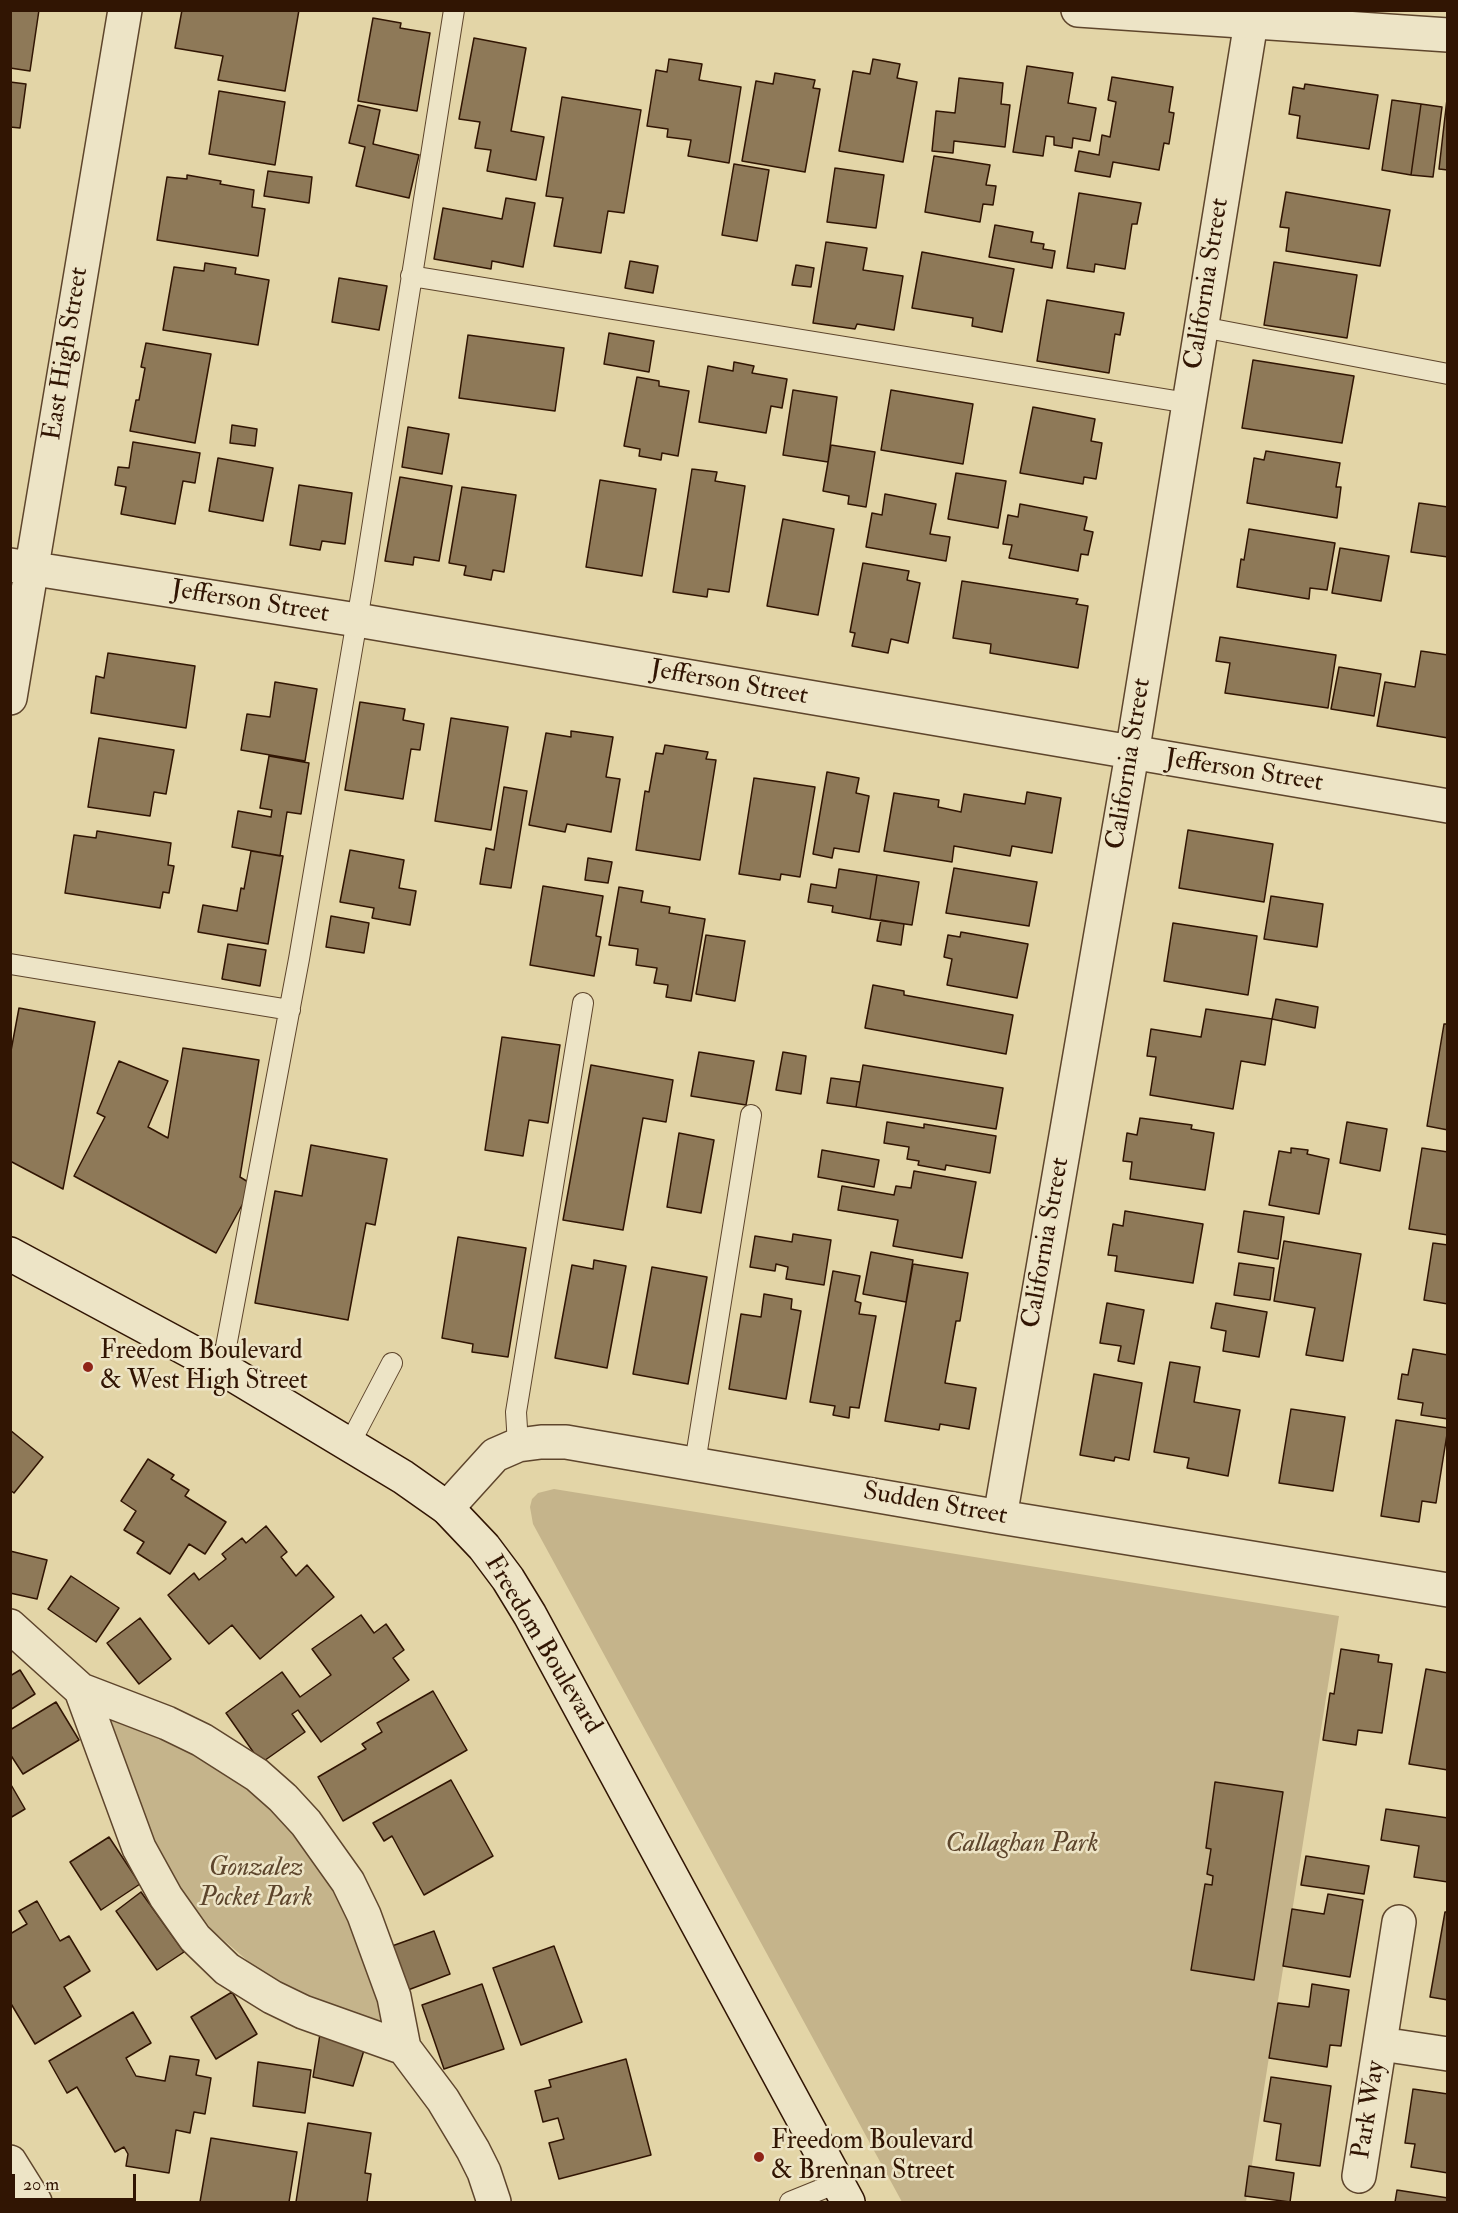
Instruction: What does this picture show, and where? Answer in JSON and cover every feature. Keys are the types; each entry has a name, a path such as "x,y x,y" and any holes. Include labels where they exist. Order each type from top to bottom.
{"street":[{"name":"East High Street","path":"10,698 21,567 125,10"},
{"path":"1078,10 1252,16 1448,35"},
{"name":"California Street","path":"1000,1517 1132,754 1252,16"},
{"name":"Jefferson Street","path":"21,567 357,620 1132,754 1448,806"},
{"name":"Freedom Boulevard","path":"10,1254 222,1368 403,1477 447,1508 484,1546 530,1615 842,2193"},
{"name":"Sudden Street","path":"447,1508 495,1455 518,1445 566,1442 1000,1517 1448,1590"},
{"path":"10,1626 81,1690 167,1723 202,1740 257,1775 306,1823 348,1882 364,1915 394,1997 404,2048 443,2100 473,2150 484,2172 494,2202"},
{"path":"81,1690 139,1848 166,1897 195,1938 227,1969 272,1997 303,2012 404,2048"},
{"name":"Park Way","path":"1359,2176 1399,1922"},
{"name":"Park Way","path":"1381,2044 1448,2054"},
{"path":"10,2162 35,2202"}],"lane":[{"path":"222,1368 290,1010 357,620 454,10"},
{"path":"411,276 1188,403"},
{"path":"1202,327 1448,374"},
{"path":"10,964 290,1010"},
{"path":"518,1445 516,1412 583,1003"},
{"path":"695,1463 751,1115"},
{"path":"349,1445 392,1363"},
{"path":"790,2202 842,2193"}],"green space":[{"name":"Callaghan Park","path":"554,1489 1339,1616 1246,2202 902,2202 533,1524 530,1507 532,1499 538,1493"},
{"name":"Gonzalez Pocket Park","path":"106,1717 184,1747 222,1767 275,1810 342,1897 389,2029 329,2008 263,1974 212,1930 173,1878 157,1849"}],"building":[{"path":"10,10 39,10 30,71 10,68"},
{"path":"182,10 299,10 285,91 218,80 223,56 175,48"},
{"path":"373,18 401,23 400,28 430,33 417,111 358,101"},
{"path":"474,38 526,48 511,131 544,137 536,180 487,171 491,150 475,148 480,122 459,119"},
{"path":"669,59 702,64 699,80 741,87 729,163 688,156 691,140 667,137 668,129 647,126 656,70 667,72"},
{"path":"873,59 900,64 897,78 917,82 903,162 839,151 853,71 870,74"},
{"path":"1027,66 1073,73 1068,103 1096,108 1090,141 1073,138 1072,148 1054,145 1054,137 1046,136 1043,156 1013,152"},
{"path":"775,73 815,80 813,88 820,89 805,172 742,161 756,81 773,84"},
{"path":"1112,77 1173,87 1169,112 1174,113 1169,144 1164,143 1159,170 1113,162 1110,177 1075,171 1079,151 1099,155 1102,135 1110,137 1116,102 1108,100"},
{"path":"959,78 1003,83 1001,104 1010,105 1005,147 954,141 953,153 932,151 936,111 955,113"},
{"path":"10,82 26,84 20,128 10,127"},
{"path":"1305,84 1378,95 1369,149 1297,138 1300,116 1289,114 1293,87 1304,89"},
{"path":"219,91 285,102 275,165 209,154"},
{"path":"562,97 641,110 624,213 608,211 601,253 554,246 563,198 546,196"},
{"path":"1448,99 1448,170 1439,169"},
{"path":"1392,100 1421,104 1411,175 1382,170"},
{"path":"1421,104 1442,107 1433,177 1411,175"},
{"path":"358,105 380,110 373,144 419,155 409,198 356,186 365,147 349,143"},
{"path":"934,156 990,165 986,185 996,186 993,205 983,204 980,222 925,212"},
{"path":"734,164 769,170 757,241 722,235"},
{"path":"835,168 884,175 876,228 827,222"},
{"path":"268,171 312,177 309,203 264,196"},
{"path":"187,175 254,190 252,207 265,209 258,256 157,240 167,177 187,179"},
{"path":"1286,192 1390,210 1380,266 1286,251 1289,228 1280,227"},
{"path":"1079,193 1141,203 1137,224 1132,224 1125,269 1095,264 1094,272 1067,268"},
{"path":"506,198 535,203 523,267 492,261 491,269 434,259 443,208 502,219"},
{"path":"995,225 1033,232 1031,242 1044,244 1043,249 1055,251 1052,268 989,257"},
{"path":"826,242 867,248 863,270 903,276 894,330 857,324 855,329 813,323"},
{"path":"922,252 1014,269 1002,332 972,326 973,318 912,308"},
{"path":"630,261 658,266 653,293 625,288"},
{"path":"1274,262 1357,275 1347,338 1264,325"},
{"path":"205,263 236,268 235,274 269,280 258,345 163,330 174,267 204,271"},
{"path":"796,265 814,268 811,287 792,285"},
{"path":"339,278 387,286 379,330 332,322"},
{"path":"1047,300 1124,313 1120,335 1115,334 1109,373 1037,361"},
{"path":"609,333 654,341 649,372 604,364"},
{"path":"468,335 564,348 555,411 459,398"},
{"path":"146,343 211,354 195,443 130,431 145,368 141,367"},
{"path":"1253,360 1354,376 1342,443 1242,428"},
{"path":"734,362 754,366 752,373 787,379 782,408 771,406 766,433 699,422 708,366 733,371"},
{"path":"637,377 659,381 659,386 689,391 678,456 662,453 661,460 639,456 640,449 624,446"},
{"path":"793,390 837,397 828,462 783,455"},
{"path":"891,390 973,404 963,464 881,450"},
{"path":"1033,407 1095,419 1091,441 1102,443 1096,479 1084,477 1083,484 1020,473"},
{"path":"232,425 257,429 255,446 230,443"},
{"path":"408,427 449,434 442,474 402,467"},
{"path":"133,442 200,453 195,483 183,481 175,524 121,514 126,487 115,485 118,467 129,468"},
{"path":"831,445 875,452 866,507 848,504 849,496 823,491"},
{"path":"1266,451 1340,463 1336,487 1341,487 1337,518 1247,503 1254,458 1264,460"},
{"path":"218,458 273,468 263,521 209,511"},
{"path":"692,469 717,472 715,481 745,486 729,592 708,589 707,597 673,592"},
{"path":"956,473 1006,481 998,528 948,519"},
{"path":"400,477 452,486 439,561 414,557 413,565 385,561"},
{"path":"600,480 656,489 642,576 586,567"},
{"path":"299,485 352,493 345,544 322,541 320,550 290,545"},
{"path":"462,487 516,495 504,572 493,570 491,580 464,575 466,566 449,563"},
{"path":"885,494 936,504 930,534 950,537 946,561 866,547 872,513 882,515"},
{"path":"1419,503 1448,507 1448,557 1411,552"},
{"path":"1020,504 1087,517 1084,530 1093,532 1088,555 1081,554 1078,571 1009,558 1012,545 1003,544 1008,515 1018,517"},
{"path":"783,519 834,529 818,615 767,606"},
{"path":"1249,529 1335,543 1327,590 1310,588 1309,599 1237,587"},
{"path":"1340,548 1389,556 1381,601 1332,593"},
{"path":"863,563 909,571 907,580 920,583 908,643 891,639 888,653 852,646 855,633 850,632"},
{"path":"962,581 1078,599 1076,604 1088,606 1078,668 990,653 991,644 953,638"},
{"path":"1220,637 1336,655 1328,708 1225,693 1230,663 1216,661"},
{"path":"1421,651 1448,655 1448,738 1377,726 1385,682 1415,687"},
{"path":"108,653 195,666 186,728 91,713 96,676 104,678"},
{"path":"1339,667 1381,674 1374,716 1331,709"},
{"path":"275,682 317,689 305,761 241,750 247,714 270,717"},
{"path":"360,702 405,709 403,720 424,724 420,750 411,749 403,799 345,790"},
{"path":"451,718 508,727 491,830 435,821"},
{"path":"571,731 613,737 606,777 620,779 611,832 567,824 565,832 529,825 546,733 571,737"},
{"path":"99,738 174,750 166,794 154,792 150,816 88,807"},
{"path":"665,745 708,752 706,759 716,760 700,860 636,850 645,791 649,792 656,753 663,754"},
{"path":"269,756 309,763 301,814 287,812 280,856 232,847 238,811 271,817 272,810 260,808"},
{"path":"827,772 859,778 856,793 869,796 859,852 834,848 832,858 813,854"},
{"path":"754,778 815,787 800,877 781,874 780,880 739,874"},
{"path":"504,787 527,791 511,888 480,884 486,848 494,850"},
{"path":"1027,792 1061,798 1052,853 1012,846 1010,856 954,846 952,862 884,851 894,793 939,800 938,807 961,812 964,794 1025,804"},
{"path":"1188,830 1273,844 1264,902 1179,888"},
{"path":"97,831 171,843 168,865 174,866 169,893 163,892 160,908 65,893 74,835 96,838"},
{"path":"350,850 404,860 399,888 416,891 410,925 372,918 374,908 340,902"},
{"path":"251,851 283,856 268,944 198,932 203,905 237,911 241,888 244,889"},
{"path":"588,858 612,862 608,883 585,880"},
{"path":"954,868 1037,882 1029,926 946,913"},
{"path":"839,869 877,875 870,919 832,912 833,906 808,902 811,884 836,888"},
{"path":"877,875 919,882 912,925 870,919"},
{"path":"543,886 603,896 596,936 601,937 594,976 530,965"},
{"path":"619,887 643,891 641,902 670,907 669,913 705,919 691,1001 666,997 668,985 654,983 657,968 636,965 638,949 609,945"},
{"path":"1271,896 1323,904 1317,947 1264,939"},
{"path":"331,916 369,923 364,953 326,947"},
{"path":"881,920 904,924 901,945 877,941"},
{"path":"1173,923 1257,936 1248,995 1164,981"},
{"path":"961,932 1028,944 1017,998 947,985 952,959 944,957 948,935 960,937"},
{"path":"706,935 745,941 735,1001 696,994"},
{"path":"228,944 266,950 260,986 222,979"},
{"path":"873,985 904,991 904,995 1013,1015 1006,1054 865,1028"},
{"path":"1276,999 1318,1007 1315,1028 1272,1019"},
{"path":"19,1008 95,1022 63,1189 10,1161 10,1056"},
{"path":"1206,1009 1272,1019 1265,1065 1241,1061 1233,1109 1150,1095 1156,1057 1147,1056 1151,1029 1201,1037"},
{"path":"1444,1024 1448,1024 1448,1130 1427,1126"},
{"path":"502,1037 560,1045 548,1123 529,1120 523,1156 485,1150"},
{"path":"183,1048 259,1060 240,1177 253,1185 216,1253 74,1176 105,1117 97,1113 119,1061 168,1081 148,1127 168,1138"},
{"path":"699,1052 754,1061 746,1105 691,1096"},
{"path":"783,1052 806,1056 801,1094 776,1090"},
{"path":"591,1065 673,1080 666,1122 643,1118 623,1230 563,1220"},
{"path":"863,1065 1003,1088 996,1129 856,1107"},
{"path":"831,1078 860,1082 856,1107 827,1103"},
{"path":"1140,1118 1192,1125 1191,1129 1214,1133 1205,1190 1130,1179 1132,1162 1123,1161 1127,1133 1137,1135"},
{"path":"887,1122 924,1128 924,1124 996,1136 990,1173 946,1165 945,1170 918,1165 919,1161 907,1159 909,1147 884,1143"},
{"path":"1347,1122 1387,1129 1380,1171 1340,1163"},
{"path":"679,1133 714,1140 701,1213 667,1207"},
{"path":"311,1145 387,1159 375,1225 366,1223 348,1320 255,1303 275,1191 302,1196"},
{"path":"1291,1148 1308,1150 1307,1154 1329,1159 1319,1214 1269,1205 1279,1151 1291,1153"},
{"path":"1422,1148 1448,1152 1448,1235 1409,1229"},
{"path":"822,1150 879,1160 874,1187 818,1177"},
{"path":"914,1171 976,1182 962,1258 893,1246 898,1220 838,1210 842,1186 894,1195 896,1186 911,1188"},
{"path":"1125,1211 1203,1224 1193,1283 1115,1271 1117,1256 1108,1255 1113,1224 1123,1226"},
{"path":"1244,1211 1284,1217 1278,1259 1238,1252"},
{"path":"793,1234 831,1240 824,1285 786,1279 788,1267 776,1264 775,1271 750,1267 755,1236 792,1242"},
{"path":"458,1237 526,1248 508,1357 472,1352 473,1344 442,1338"},
{"path":"1284,1241 1361,1254 1343,1361 1306,1355 1315,1308 1274,1301"},
{"path":"1433,1243 1448,1245 1448,1304 1424,1300"},
{"path":"871,1252 913,1260 906,1302 863,1294"},
{"path":"594,1260 626,1266 607,1368 555,1358 572,1265 593,1269"},
{"path":"1239,1263 1274,1268 1270,1300 1234,1295"},
{"path":"913,1264 968,1273 960,1321 956,1321 945,1383 976,1388 969,1429 940,1424 939,1430 885,1421"},
{"path":"652,1267 707,1277 688,1384 633,1374"},
{"path":"833,1271 860,1276 855,1301 861,1303 859,1314 876,1316 859,1408 850,1407 849,1418 833,1415 835,1406 810,1402"},
{"path":"764,1294 792,1299 791,1309 801,1311 786,1399 729,1389 741,1314 761,1317"},
{"path":"1107,1303 1144,1310 1134,1364 1118,1361 1121,1346 1100,1343"},
{"path":"1216,1303 1267,1312 1259,1357 1223,1351 1226,1331 1211,1328"},
{"path":"1413,1349 1448,1355 1448,1419 1421,1415 1423,1403 1398,1399 1402,1374 1408,1375"},
{"path":"1170,1362 1200,1367 1194,1402 1240,1410 1228,1476 1187,1468 1189,1458 1154,1452"},
{"path":"1094,1374 1142,1383 1129,1460 1115,1457 1114,1461 1080,1455"},
{"path":"1291,1409 1345,1417 1333,1491 1279,1483"},
{"path":"1396,1420 1448,1428 1436,1503 1422,1501 1419,1522 1381,1516"},
{"path":"10,1430 43,1457 14,1493 10,1490"},
{"path":"148,1459 174,1475 171,1479 189,1490 185,1496 226,1522 205,1554 189,1544 170,1574 137,1553 144,1542 124,1530 136,1511 121,1501"},
{"path":"266,1526 287,1552 281,1557 296,1576 307,1565 334,1597 260,1659 232,1625 209,1644 168,1595 194,1573 199,1580 226,1559 222,1554 242,1538 246,1543"},
{"path":"10,1551 47,1560 37,1599 10,1593"},
{"path":"71,1576 119,1608 96,1642 48,1609"},
{"path":"361,1615 374,1633 386,1624 404,1650 393,1658 409,1680 321,1742 298,1710 292,1714 305,1732 261,1763 226,1713 282,1672 300,1697 331,1675 312,1649"},
{"path":"140,1618 171,1659 139,1684 107,1643"},
{"path":"1341,1649 1379,1655 1378,1662 1392,1664 1382,1733 1358,1730 1356,1745 1323,1740 1330,1693 1334,1694"},
{"path":"1426,1669 1448,1673 1448,1770 1409,1764"},
{"path":"20,1670 35,1694 10,1710 10,1676"},
{"path":"433,1691 467,1750 343,1821 318,1777 366,1749 362,1744 382,1732 377,1723"},
{"path":"56,1702 79,1740 23,1774 10,1754 10,1730"},
{"path":"451,1780 493,1856 424,1895 392,1836 384,1841 373,1823"},
{"path":"1215,1782 1283,1792 1254,1980 1191,1970 1205,1884 1212,1885 1213,1876 1207,1874 1211,1849 1206,1848"},
{"path":"10,1783 25,1809 10,1818"},
{"path":"1386,1809 1448,1818 1448,1882 1414,1877 1419,1846 1381,1840"},
{"path":"109,1837 140,1884 101,1910 70,1862"},
{"path":"1306,1856 1369,1866 1364,1894 1301,1885"},
{"path":"141,1892 184,1952 157,1970 116,1911"},
{"path":"1328,1894 1363,1900 1350,1977 1283,1966 1292,1909 1324,1914"},
{"path":"37,1901 60,1941 69,1936 90,1971 64,1987 81,2016 35,2044 10,2002 10,1934 27,1924 19,1911"},
{"path":"1445,1912 1448,1912 1448,2000 1430,1997"},
{"path":"434,1931 450,1974 408,1990 392,1946"},
{"path":"554,1946 582,2022 521,2045 493,1968"},
{"path":"482,1984 504,2049 444,2069 422,2005"},
{"path":"1312,1984 1349,1990 1341,2046 1330,2045 1327,2067 1269,2058 1278,2003 1309,2007"},
{"path":"232,1992 257,2034 216,2059 191,2017"},
{"path":"133,2012 151,2043 126,2058 136,2076 165,2081 170,2056 199,2060 196,2075 211,2078 205,2114 194,2112 190,2133 176,2130 169,2173 126,2166 128,2154 124,2147 115,2152 77,2087 67,2093 49,2061"},
{"path":"320,2034 365,2047 353,2086 313,2077"},
{"path":"626,2059 651,2155 559,2179 549,2143 564,2139 558,2118 543,2122 535,2091 551,2087 549,2080"},
{"path":"258,2062 311,2070 305,2113 253,2106"},
{"path":"1271,2077 1331,2086 1320,2166 1276,2160 1281,2124 1264,2121"},
{"path":"1413,2089 1448,2094 1448,2173 1411,2167 1415,2144 1405,2143"},
{"path":"308,2123 371,2133 365,2173 371,2174 367,2202 296,2202"},
{"path":"211,2138 297,2152 289,2202 200,2202"},
{"path":"1249,2166 1294,2173 1290,2202 1245,2196"},
{"path":"1397,2190 1448,2198 1448,2202 1395,2202"}],"place":[{"name":"Freedom Boulevard & West High Street","path":"88,1367"},
{"name":"Freedom Boulevard & Brennan Street","path":"759,2157"}]}
